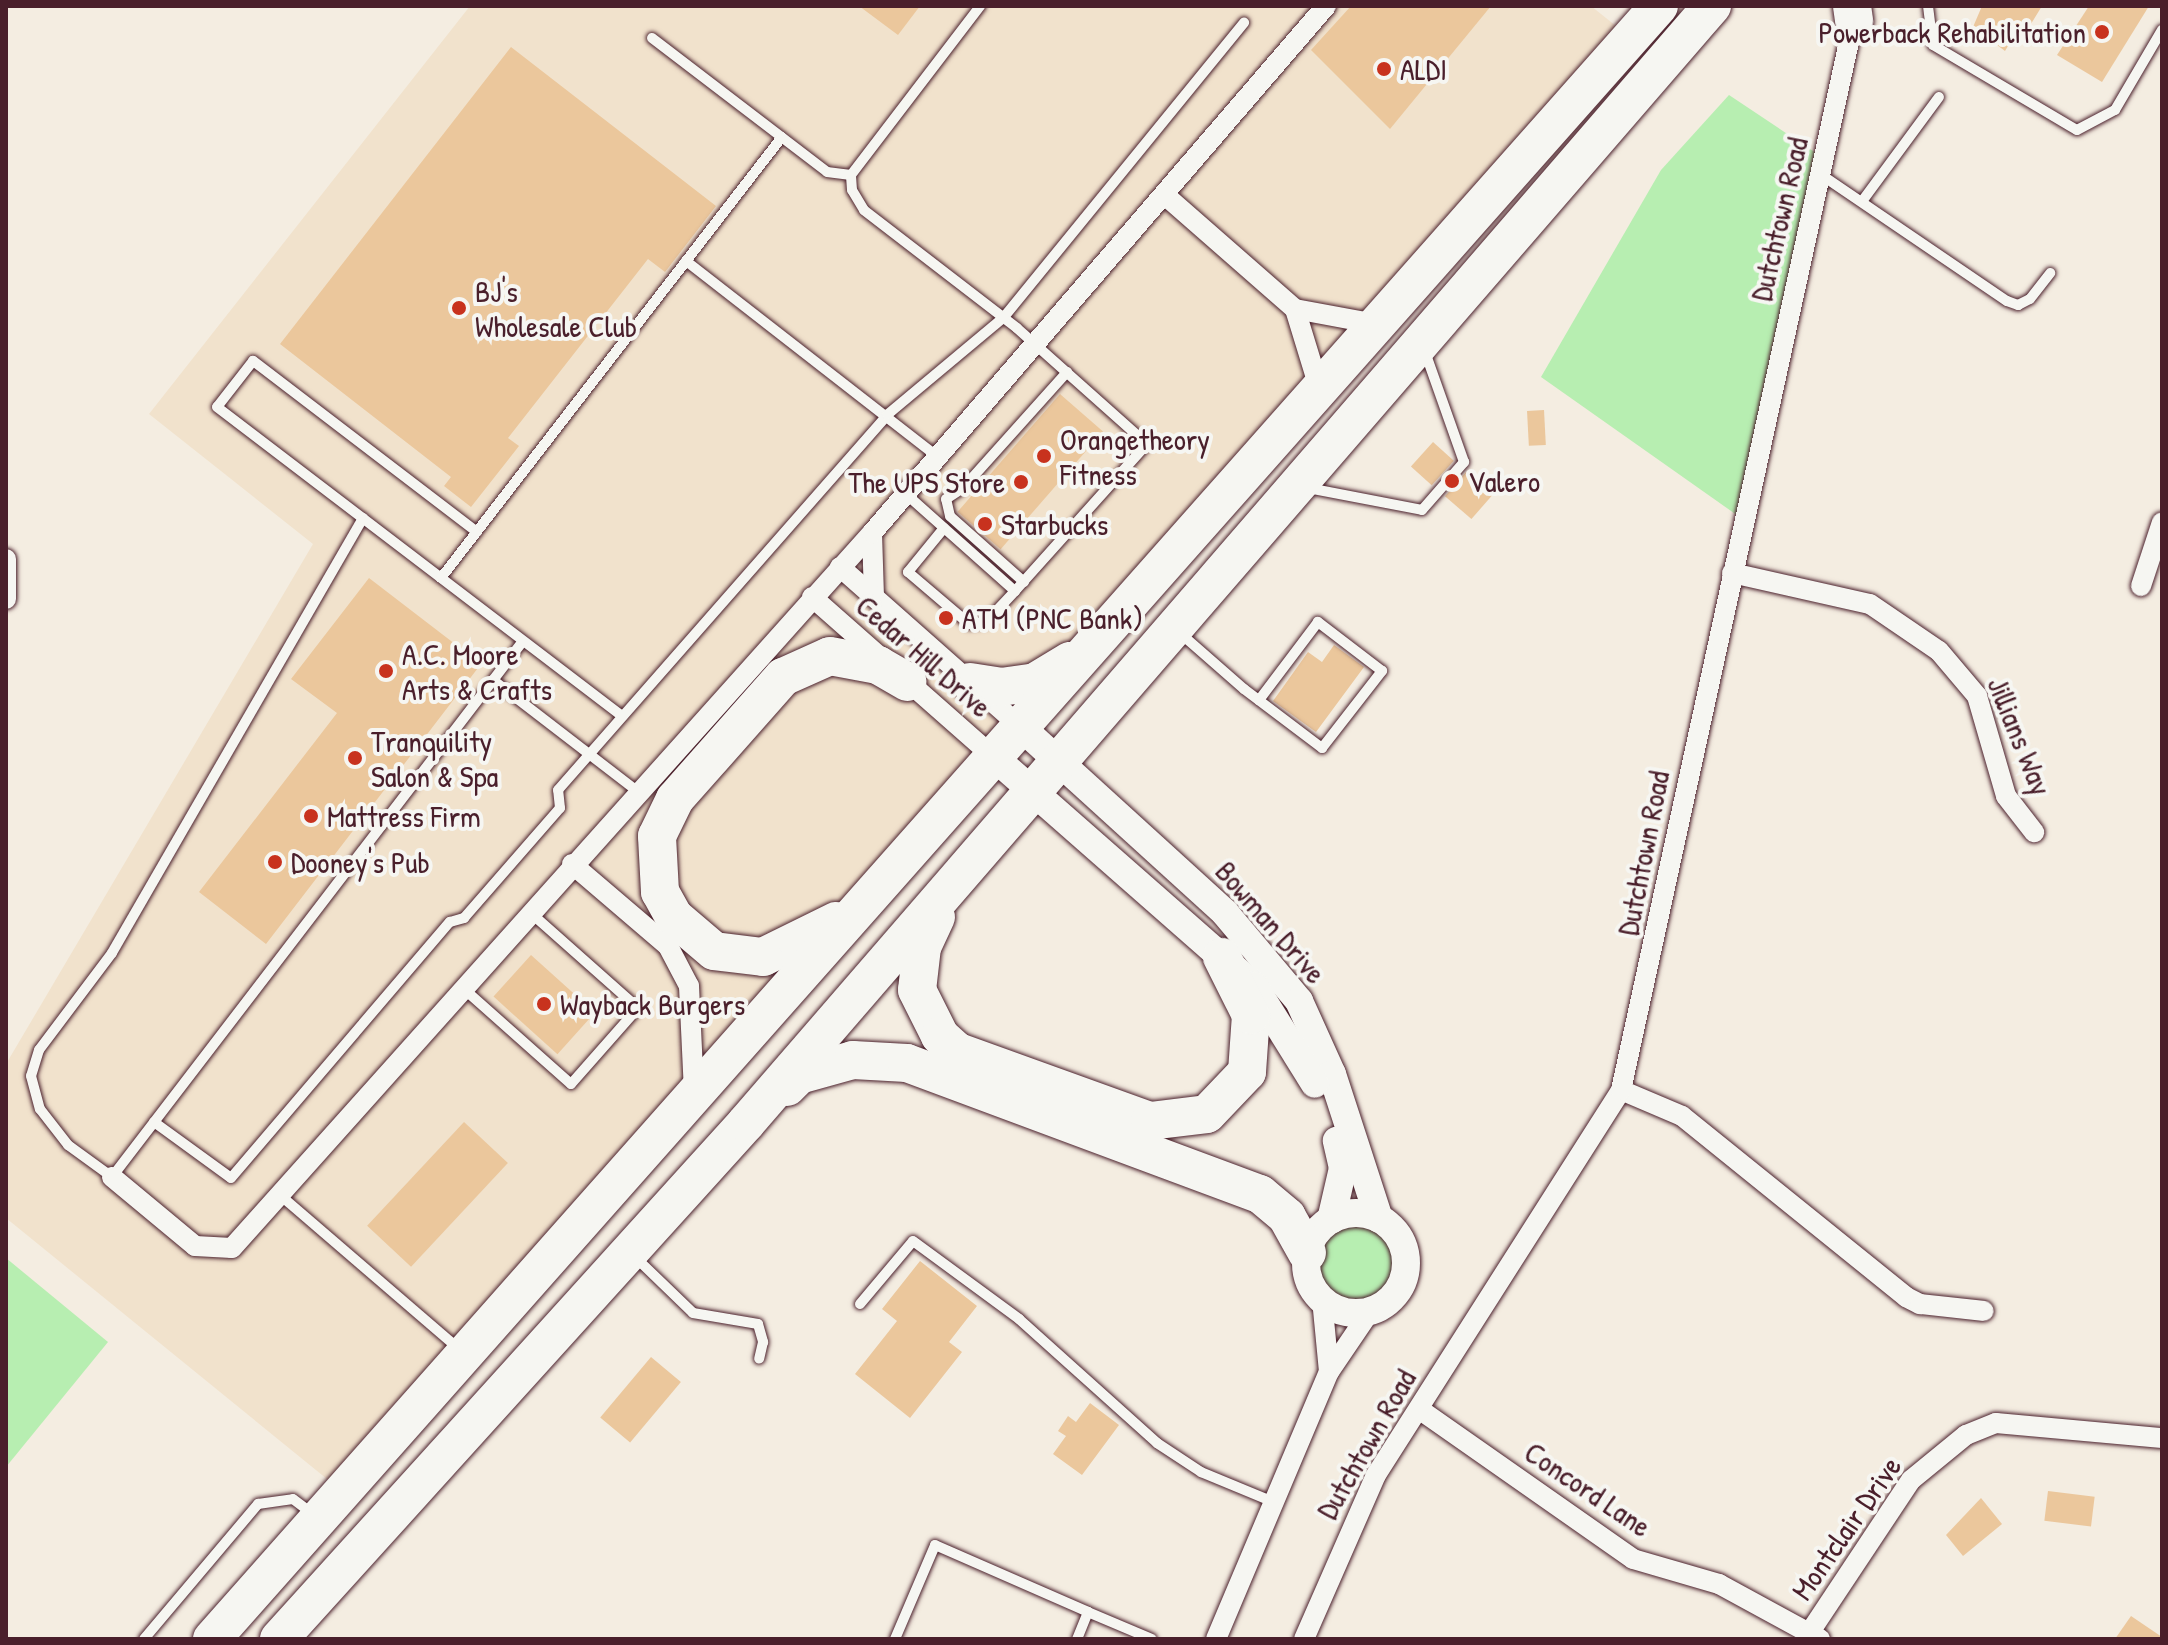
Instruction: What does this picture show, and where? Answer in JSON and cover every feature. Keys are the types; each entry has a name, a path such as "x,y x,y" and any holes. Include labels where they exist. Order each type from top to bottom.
{"highway":[{"path":"212,1639 1381,325 1659,6"},
{"path":"279,1639 746,1123 1712,6"},
{"path":"970,682 1001,687 1035,682 1090,650"},
{"path":"880,889 790,949 763,957 714,951 674,917 660,892 657,836 675,799 783,677 830,656 878,665 908,682"},
{"path":"980,853 935,918 918,966 926,1017 958,1052 1150,1121 1189,1121 1223,1103 1253,1054 1251,1015 1222,957"},
{"path":"746,1123 799,1075 869,1058 907,1063 1260,1194 1287,1217 1307,1253"}],"street":[{"path":"112,1177 208,1250 232,1248 637,791 872,533 1167,197 1326,6"},
{"name":"Dutchtown Road","path":"1308,1638 1357,1508 1621,1090 1854,11"},
{"path":"1167,197 1295,309 1381,325"},
{"path":"1295,309 1321,392"},
{"path":"2141,586 2162,522"},
{"path":"872,533 874,597"},
{"path":"6,559 6,599"},
{"name":"Cedar Hill Drive","path":"840,567 1022,728"},
{"name":"Jillians Way","path":"1732,573 1870,604 1939,651 1977,696 2006,796 2034,832"},
{"name":"Cedar Hill Drive","path":"812,597 996,759"},
{"name":"Bowman Drive","path":"1022,728 1225,913 1299,1001 1332,1074 1379,1219"},
{"name":"Bowman Drive","path":"996,759 1222,957 1279,1018 1330,1116 1343,1168 1331,1220"},
{"path":"572,864 668,946 689,986 694,1097"},
{"path":"1621,1090 1682,1116 1906,1297 1984,1311"},
{"path":"1216,1639 1278,1503 1329,1372 1371,1310 1393,1297 1406,1267 1398,1236 1379,1219 1360,1213 1331,1220 1307,1253 1309,1278 1322,1299 1329,1372"},
{"path":"1322,1299 1345,1312 1371,1310"},
{"name":"Concord Lane","path":"1419,1409 1633,1559 1719,1584 1815,1635"},
{"name":"Montclair Drive","path":"1815,1635 1911,1480 1966,1435 1996,1423 2162,1438"}],"lane":[{"path":"851,175 980,6"},
{"path":"1928,6 1933,45 2077,130 2115,110 2162,30"},
{"path":"154,1122 231,1178 450,922 464,918 560,808 558,790 887,415 1004,317 1244,23"},
{"path":"652,38 827,172 851,175"},
{"path":"1863,200 1939,97"},
{"path":"441,578 782,137"},
{"path":"1820,174 1863,200 2007,301 2018,305 2030,299 2050,273"},
{"path":"851,175 864,210 1004,317 1147,444 986,622 969,624 908,572 944,528"},
{"path":"686,261 938,457"},
{"path":"1298,486 1422,510 1433,498 1464,462 1422,343"},
{"path":"477,532 253,361 217,407 622,716"},
{"path":"930,516 949,495 963,488 1067,372"},
{"path":"906,494 1015,591"},
{"path":"949,495 950,516 1024,582"},
{"path":"363,518 112,953 39,1050 31,1076 40,1109 68,1145 112,1177 523,641"},
{"path":"1175,629 1259,700 1322,748 1382,671 1318,622 1259,700"},
{"path":"493,680 637,791"},
{"path":"464,989 571,1084 638,1008 530,912"},
{"path":"280,1195 464,1354"},
{"path":"860,1304 913,1241 1019,1319 1166,1449 1201,1472 1278,1503"},
{"path":"629,1251 693,1313 758,1324 763,1342 759,1359"},
{"path":"143,1638 258,1504 293,1499 319,1518"},
{"path":"895,1639 935,1545 1152,1639"},
{"path":"1077,1639 1088,1612"}],"shaded area":[{"path":"470,6 1591,6 1631,38 343,1492 6,1218 6,1064 313,544 149,414"}],"green space":[{"path":"1729,95 1819,155 1741,518 1541,377 1661,170"},
{"path":"1357,1213 1376,1217 1392,1228 1403,1244 1407,1263 1403,1282 1392,1298 1376,1309 1357,1313 1338,1309 1322,1298 1311,1282 1307,1263 1311,1244 1322,1228 1338,1217"},
{"path":"6,1258 108,1342 6,1467"}],"building":[{"path":"859,6 920,6 898,35"},
{"name":"ALDI","path":"1351,6 1491,6 1390,129 1311,50"},
{"name":"Powerback Rehabilitation","path":"1982,6 2042,6 2018,45 2011,41 2005,51 1973,27"},
{"name":"Powerback Rehabilitation","path":"2089,6 2149,6 2102,82 2057,55"},
{"name":"BJ's Wholesale Club","path":"511,47 716,206 665,272 648,259 508,438 519,446 471,507 444,486 451,477 280,344"},
{"path":"1060,394 1103,431 1001,549 958,512"},
{"path":"1544,410 1546,445 1529,446 1527,411"},
{"path":"1433,442 1454,461 1432,485 1411,467"},
{"path":"1466,472 1492,495 1471,519 1445,496"},
{"path":"369,578 481,664 266,944 199,892 337,713 291,679"},
{"path":"1334,645 1364,667 1316,732 1273,701 1308,652 1322,662"},
{"path":"531,955 595,1013 557,1054 494,997"},
{"path":"464,1122 508,1163 411,1267 367,1226"},
{"path":"920,1261 977,1306 949,1342 962,1352 910,1418 855,1374 897,1321 882,1309"},
{"path":"651,1357 681,1382 630,1443 600,1418"},
{"path":"1090,1403 1119,1425 1082,1475 1053,1454 1066,1436 1058,1431 1068,1416 1076,1422"},
{"path":"2048,1491 2095,1497 2091,1527 2044,1521"},
{"path":"1981,1498 2002,1524 1963,1556 1946,1535"},
{"path":"2131,1616 2162,1637 2162,1639 2115,1639"}],"place":[{"name":"Powerback Rehabilitation","path":"2102,32"},
{"name":"ALDI","path":"1384,69"},
{"name":"BJ's Wholesale Club","path":"459,308"},
{"name":"Orangetheory Fitness","path":"1044,456"},
{"name":"Valero","path":"1452,481"},
{"name":"The UPS Store","path":"1021,482"},
{"name":"Starbucks","path":"985,524"},
{"name":"ATM (PNC Bank)","path":"946,618"},
{"name":"A.C. Moore Arts & Crafts","path":"386,671"},
{"name":"Tranquility Salon & Spa","path":"355,758"},
{"name":"Mattress Firm","path":"311,816"},
{"name":"Dooney's Pub","path":"275,862"},
{"name":"Wayback Burgers","path":"544,1004"}]}
